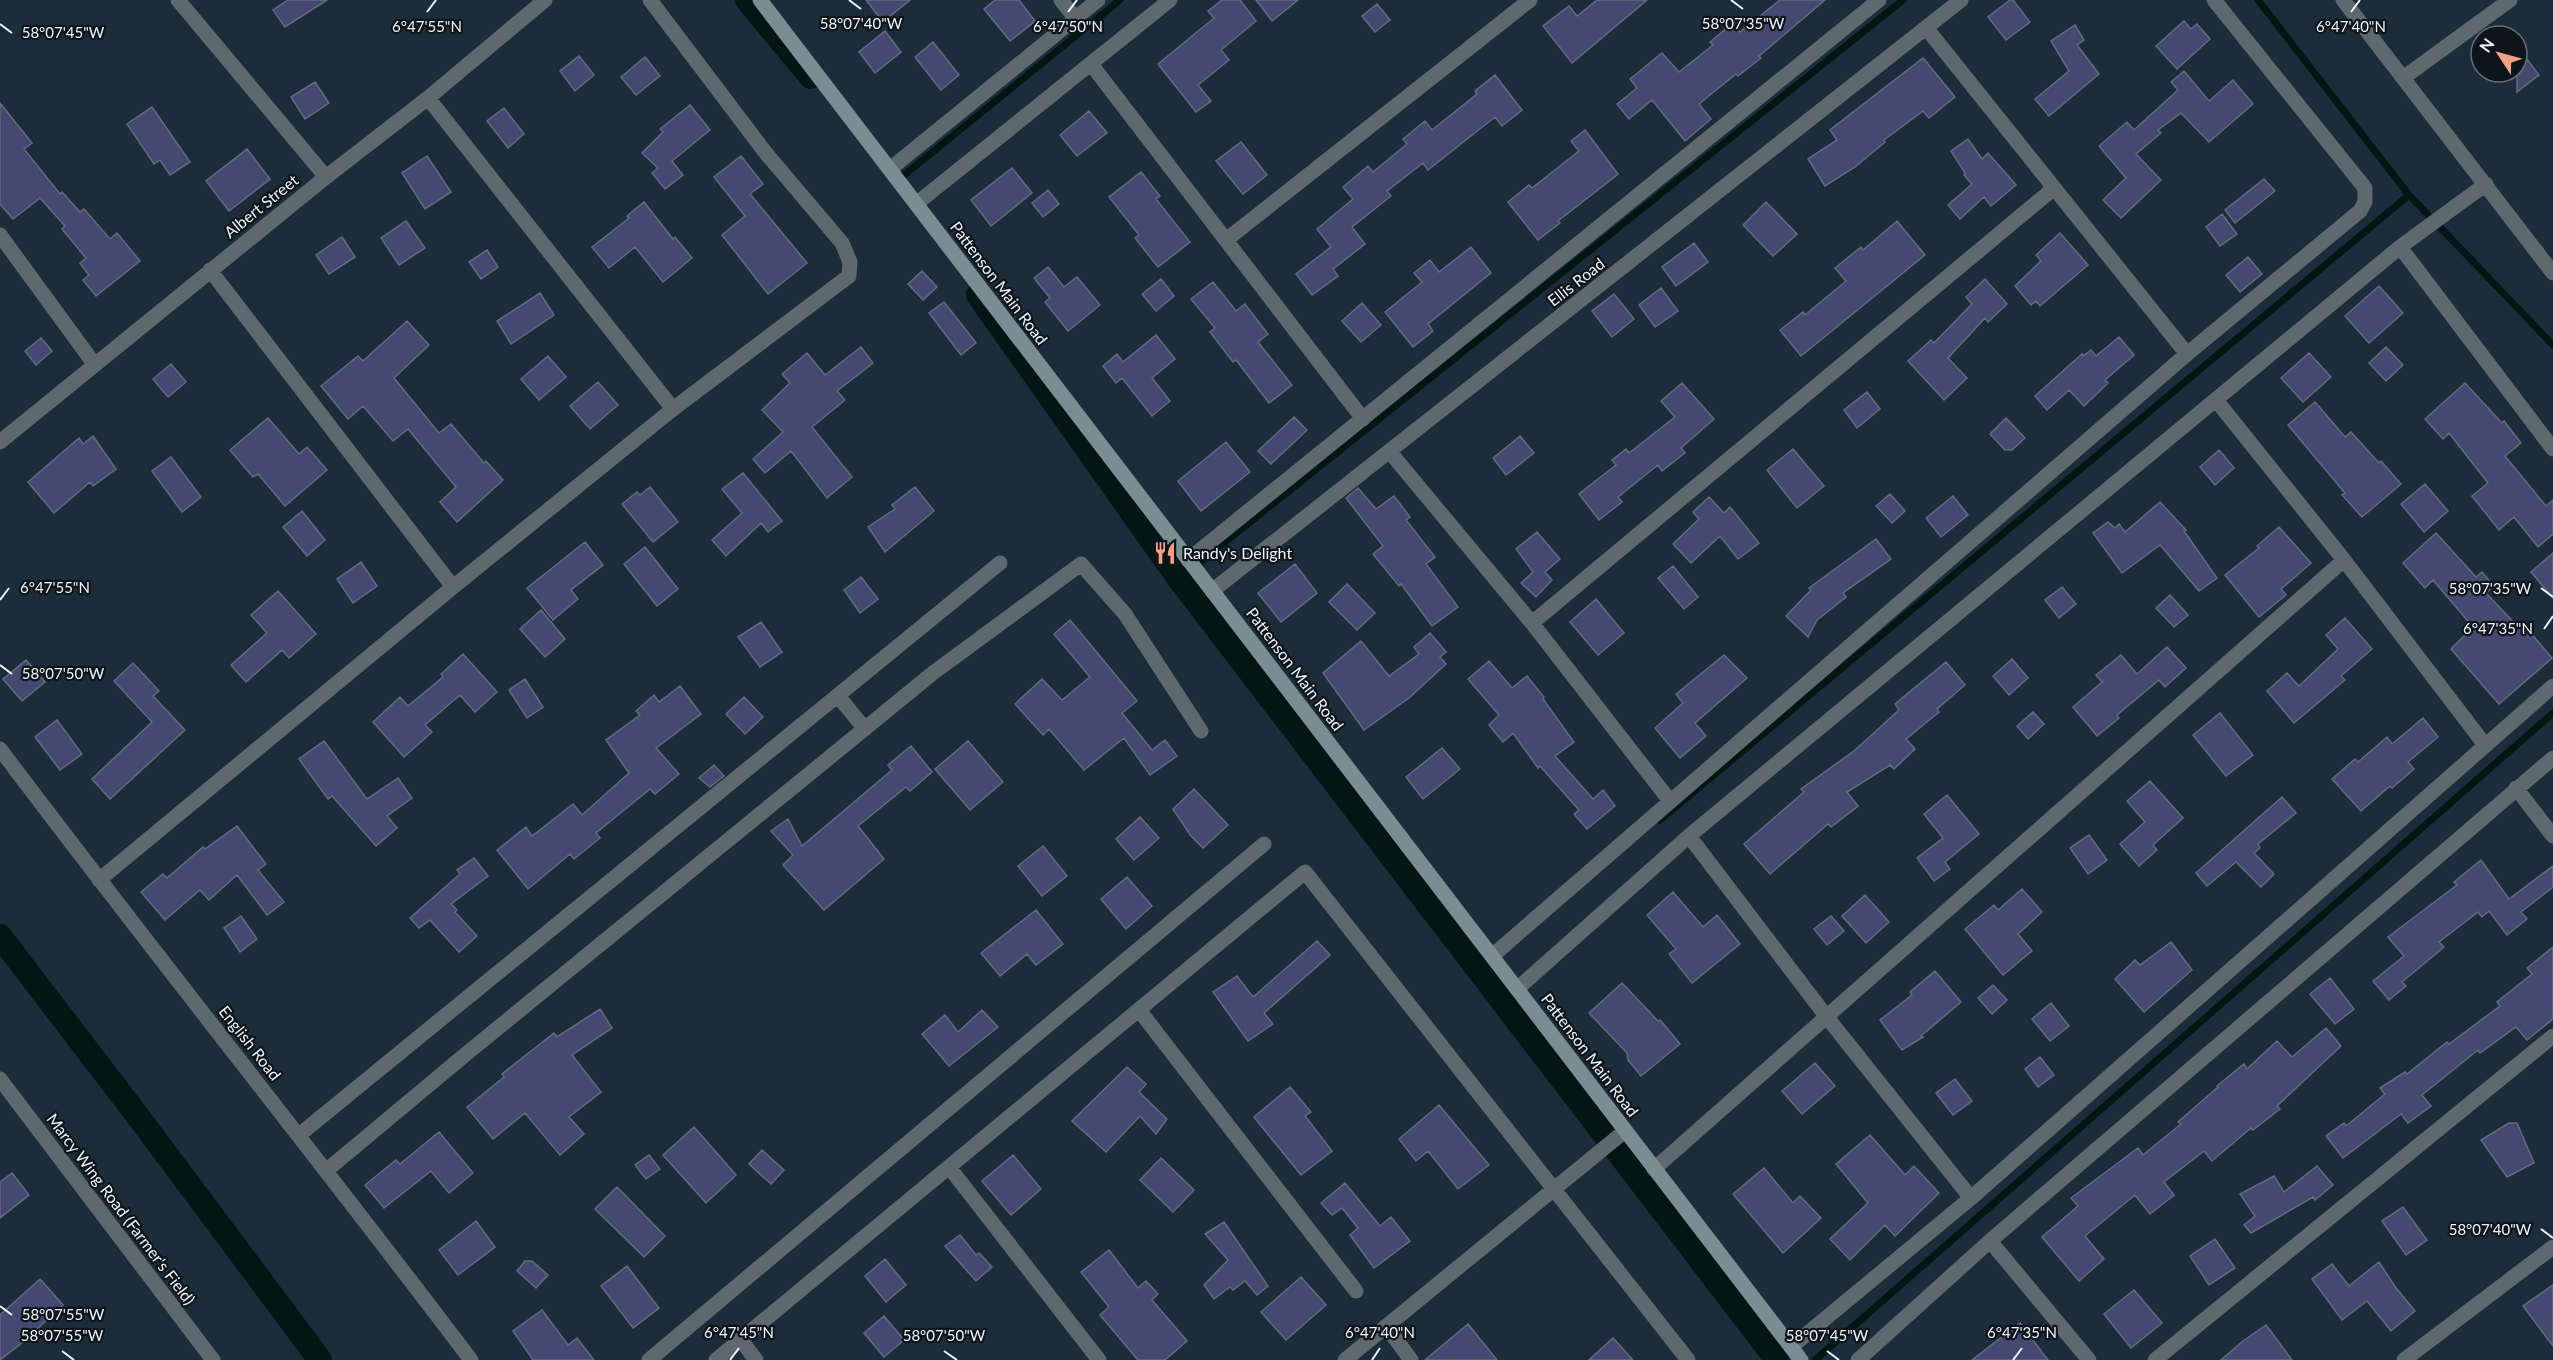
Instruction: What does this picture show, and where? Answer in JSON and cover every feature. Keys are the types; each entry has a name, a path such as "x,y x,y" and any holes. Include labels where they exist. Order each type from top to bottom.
{"street":[{"path":"178,0 326,177"},
{"name":"Albert Street","path":"0,442 210,270 428,98 545,0"},
{"path":"99,880 453,587 673,409 849,276 850,262 842,243 765,152 650,0"},
{"name":"Pattenson Main Road","path":"760,0 1517,988 1621,1134 1654,1169 1797,1354"},
{"path":"1061,0 1076,18"},
{"path":"891,170 1098,0"},
{"path":"916,204 1170,0"},
{"path":"1226,240 1530,0"},
{"path":"1188,560 1879,0"},
{"name":"Ellis Road","path":"1212,591 1961,0"},
{"path":"1492,956 2187,354 2360,211 2365,202 2365,188 2214,0"},
{"path":"2343,0 2403,78 2481,188 2553,273"},
{"path":"2403,78 2510,0"},
{"path":"1927,29 2187,354"},
{"path":"1091,64 1363,419"},
{"path":"428,98 673,409"},
{"path":"1517,988 1689,836 2400,247 2481,188"},
{"path":"1532,623 2053,189"},
{"path":"0,235 95,365"},
{"path":"2400,247 2553,449"},
{"path":"210,270 453,587"},
{"path":"2216,400 2344,560 2485,745"},
{"path":"1389,451 1532,623 1670,801"},
{"path":"1654,1169 2344,560"},
{"path":"299,1135 1000,563"},
{"path":"327,1170 933,673 1081,564 1125,614 1201,731"},
{"path":"1797,1354 2553,686"},
{"path":"838,696 865,729"},
{"name":"English Road","path":"0,749 99,880 327,1170 471,1360"},
{"path":"1858,1360 1990,1241 2553,758"},
{"path":"2516,788 2553,836"},
{"path":"1689,836 1826,1016 1971,1198"},
{"path":"649,1360 1264,844"},
{"path":"716,1360 1305,872 1557,1185 1688,1360"},
{"path":"1139,1010 1356,1291"},
{"path":"2155,1360 2553,1036"},
{"name":"Marcy Wing Road (Farmer's Field)","path":"0,1079 213,1360"},
{"path":"1345,1360 1621,1134"},
{"path":"949,1167 1099,1360"},
{"path":"1990,1241 2090,1360"},
{"path":"2404,1360 2553,1247"},
{"path":"1386,1326 1411,1360"},
{"path":"741,1340 756,1360"}],"building":[{"path":"288,0 327,0 285,27 273,10"},
{"path":"866,0 910,0 883,22"},
{"path":"995,0 1019,0 1035,21 1010,41 984,9"},
{"path":"1222,0 1240,0 1256,21 1221,50 1229,60 1198,85 1211,101 1196,112 1158,64 1214,18 1208,11"},
{"path":"1256,0 1298,0 1272,21"},
{"path":"1597,0 1647,0 1572,63 1543,26 1569,6 1577,16"},
{"path":"1780,0 1825,0 1759,56 1761,58 1738,76 1736,74 1699,104 1711,119 1685,141 1652,100 1629,119 1617,104 1637,88 1630,79 1662,53 1679,72 1713,45 1710,42 1733,23 1740,32"},
{"path":"2013,0 2030,22 2006,40 1988,17"},
{"path":"1377,4 1390,20 1375,32 1362,16"},
{"path":"2184,21 2191,29 2197,24 2210,39 2177,69 2156,46"},
{"path":"2075,25 2084,40 2077,45 2099,74 2049,116 2035,99 2069,71 2051,41"},
{"path":"885,31 901,52 875,73 859,52"},
{"path":"933,42 959,75 941,90 915,57"},
{"path":"579,56 594,75 575,91 560,71"},
{"path":"645,57 660,76 636,95 621,77"},
{"path":"1923,58 1955,97 1929,118 1923,111 1884,140 1885,142 1855,167 1825,186 1808,159 1837,140 1830,130"},
{"path":"2529,62 2539,75 2529,83"},
{"path":"2184,71 2209,101 2233,80 2253,104 2209,142 2181,113 2158,130 2161,133 2136,154 2161,180 2121,218 2103,200 2126,178 2099,146 2127,122 2134,130 2178,90 2171,82"},
{"path":"1495,75 1522,110 1502,126 1495,117 1428,170 1423,163 1387,191 1391,196 1352,227 1365,244 1333,269 1338,276 1312,295 1296,274 1331,247 1317,229 1353,199 1343,187 1368,166 1373,172 1407,144 1403,139 1425,121 1432,130 1477,94 1475,91"},
{"path":"315,82 329,103 305,119 291,97"},
{"path":"2517,84 2527,84 2517,92"},
{"path":"0,103 32,143 24,149 60,194 62,192 80,212 84,209 110,239 117,233 140,261 96,296 83,280 89,275 80,263 86,258 62,229 65,226 40,198 13,219 0,204"},
{"path":"690,105 710,130 672,161 683,175 665,189 652,173 658,168 642,153 663,132 660,129"},
{"path":"152,107 190,162 170,175 160,160 154,164 127,124"},
{"path":"504,108 524,134 508,148 487,121"},
{"path":"1089,111 1107,133 1077,156 1060,135"},
{"path":"1585,130 1618,174 1558,221 1560,223 1538,240 1508,202 1529,185 1532,188 1579,151 1571,141"},
{"path":"1968,139 1982,159 1988,153 2016,185 1991,206 1984,197 1960,219 1948,205 1972,184 1964,175 1965,173 1951,151"},
{"path":"1241,142 1267,175 1243,194 1216,161"},
{"path":"247,149 270,179 229,211 206,181"},
{"path":"427,156 451,192 425,209 402,173"},
{"path":"741,156 763,184 750,194 807,263 768,294 722,235 745,216 714,177"},
{"path":"1012,168 1032,193 991,226 971,200"},
{"path":"1141,172 1160,196 1156,199 1190,242 1158,267 1135,238 1139,235 1109,197"},
{"path":"2264,179 2275,191 2235,223 2225,210"},
{"path":"1048,190 1059,204 1043,217 1032,203"},
{"path":"644,202 673,239 675,237 692,258 663,282 635,247 609,268 592,247 629,218 627,216"},
{"path":"1766,202 1797,234 1773,256 1743,225"},
{"path":"2222,214 2237,234 2220,246 2206,227"},
{"path":"406,221 425,248 399,265 381,238"},
{"path":"1897,221 1925,255 1801,356 1780,330 1803,312 1805,315 1846,281 1835,268 1861,247 1863,250"},
{"path":"2060,233 2088,265 2040,306 2036,301 2031,305 2015,286 2041,261 2036,255"},
{"path":"342,237 355,257 329,274 316,255"},
{"path":"1694,243 1708,262 1676,286 1662,267"},
{"path":"1471,247 1491,273 1428,324 1433,331 1413,347 1385,312 1422,282 1414,273 1430,260 1439,272"},
{"path":"487,250 498,267 481,279 469,262"},
{"path":"2248,257 2262,274 2240,292 2226,275"},
{"path":"1048,267 1064,287 1077,277 1100,305 1068,331 1045,302 1050,298 1034,278"},
{"path":"922,271 937,287 923,300 908,284"},
{"path":"1161,279 1174,296 1156,311 1142,294"},
{"path":"1985,279 2007,304 1988,322 1985,318 1948,358 1967,378 1944,400 1908,361 1931,340 1934,343 1972,304 1966,297"},
{"path":"1213,282 1236,311 1245,304 1268,334 1258,342 1292,385 1269,403 1236,360 1233,362 1210,332 1215,328 1191,299"},
{"path":"2379,286 2403,313 2369,343 2345,316"},
{"path":"1661,288 1678,311 1655,327 1639,305"},
{"path":"540,293 554,315 511,344 497,321"},
{"path":"1614,294 1634,319 1612,337 1592,311"},
{"path":"944,302 976,343 961,355 929,313"},
{"path":"1362,303 1381,325 1361,342 1342,321"},
{"path":"407,321 429,345 394,378 439,433 451,424 484,463 486,461 503,480 457,522 440,502 456,487 408,429 393,441 363,406 348,419 321,386 358,356 363,361"},
{"path":"1156,335 1175,359 1152,378 1170,401 1152,416 1122,378 1116,383 1103,366 1117,354 1123,362"},
{"path":"2119,337 2134,355 2105,380 2108,383 2084,406 2069,390 2047,410 2035,396 2082,354 2083,356 2091,350 2096,356"},
{"path":"41,338 52,351 36,365 25,351"},
{"path":"861,347 873,363 837,391 845,400 812,427 852,477 827,498 791,451 765,473 753,459 783,432 762,410 790,383 782,374 807,353 825,375"},
{"path":"2386,347 2403,365 2386,381 2369,363"},
{"path":"2309,353 2331,377 2303,402 2281,378"},
{"path":"548,356 566,377 539,400 521,379"},
{"path":"171,364 186,382 168,397 153,379"},
{"path":"598,382 618,405 590,429 570,406"},
{"path":"1682,383 1714,419 1681,448 1685,453 1662,471 1658,465 1618,497 1622,502 1599,520 1579,494 1616,465 1612,460 1626,449 1629,453 1675,417 1661,401"},
{"path":"2465,383 2502,423 2504,421 2521,443 2505,456 2546,506 2553,500 2553,534 2538,547 2514,517 2499,530 2472,496 2488,483 2449,433 2443,439 2425,419"},
{"path":"1867,392 1880,409 1857,428 1844,410"},
{"path":"2315,402 2345,437 2351,432 2401,484 2362,517 2288,425"},
{"path":"1294,417 1307,430 1271,464 1258,451"},
{"path":"268,418 299,454 307,447 327,470 285,506 258,474 253,477 230,450"},
{"path":"2006,418 2025,438 2012,450 2005,450 1990,434"},
{"path":"93,436 116,469 93,486 90,482 54,513 28,482 79,438 83,444"},
{"path":"1520,436 1534,453 1506,475 1493,458"},
{"path":"1226,442 1250,472 1201,511 1178,481"},
{"path":"1793,449 1824,486 1797,508 1767,470"},
{"path":"2219,450 2234,468 2215,485 2200,467"},
{"path":"171,457 201,497 182,512 152,471"},
{"path":"743,473 782,521 768,532 761,523 726,556 712,540 742,513 722,489"},
{"path":"2425,484 2448,511 2424,532 2401,504"},
{"path":"650,487 678,522 653,542 622,504 637,492 640,495"},
{"path":"915,487 934,511 885,552 868,527 895,509 892,505"},
{"path":"1358,488 1376,509 1394,496 1410,517 1406,520 1435,557 1426,564 1458,607 1432,626 1401,584 1399,586 1373,554 1383,546 1346,498"},
{"path":"1890,494 1905,511 1892,523 1876,506"},
{"path":"1953,496 1968,515 1941,537 1926,518"},
{"path":"1709,497 1724,513 1730,507 1759,543 1738,559 1720,536 1691,563 1673,544 1699,519 1693,512"},
{"path":"2160,502 2186,530 2184,531 2217,578 2199,591 2160,545 2122,573 2093,533 2108,522 2115,528 2119,524 2125,532"},
{"path":"302,511 325,540 307,556 283,527"},
{"path":"2279,527 2311,563 2281,589 2286,595 2259,617 2225,575 2259,548 2257,546"},
{"path":"1537,532 1560,559 1545,572 1552,580 1536,597 1521,583 1533,572 1516,549"},
{"path":"2436,533 2476,577 2482,572 2494,586 2486,593 2519,628 2523,624 2552,658 2499,704 2451,649 2473,627 2433,580 2425,588 2403,563"},
{"path":"1876,539 1891,559 1843,593 1846,597 1817,620 1808,637 1786,616 1811,590 1809,588"},
{"path":"585,542 603,565 571,590 578,599 553,620 527,588"},
{"path":"645,547 678,589 657,606 624,564"},
{"path":"2553,553 2553,598 2531,572"},
{"path":"361,562 377,586 353,603 337,579"},
{"path":"1295,564 1317,593 1281,622 1258,593"},
{"path":"1673,566 1698,597 1684,609 1658,578"},
{"path":"861,577 878,599 860,613 844,590"},
{"path":"1347,584 1375,613 1357,630 1329,602"},
{"path":"2062,587 2076,604 2059,618 2045,600"},
{"path":"278,591 316,634 289,658 282,650 246,682 231,665 267,633 251,615"},
{"path":"2170,595 2188,615 2174,627 2156,608"},
{"path":"1596,599 1624,633 1598,655 1570,622"},
{"path":"541,610 565,639 545,657 520,629"},
{"path":"2345,618 2372,649 2341,676 2345,680 2294,723 2267,691 2287,673 2299,686 2338,649 2326,635"},
{"path":"1070,620 1137,701 1122,713 1152,750 1165,740 1177,756 1150,775 1124,738 1084,770 1049,729 1043,735 1015,704 1042,679 1062,700 1090,677 1054,634"},
{"path":"761,622 782,652 760,667 738,637"},
{"path":"1430,633 1446,652 1440,657 1446,664 1409,698 1364,730 1323,673 1361,641 1389,676 1419,654 1414,647"},
{"path":"2167,647 2186,668 2165,687 2159,680 2117,715 2119,718 2097,736 2073,707 2102,682 2096,675 2121,655 2137,674"},
{"path":"463,654 497,692 475,712 460,695 425,725 432,732 404,757 373,722 400,697 408,706 443,677 441,674"},
{"path":"1724,655 1747,678 1695,723 1706,736 1680,758 1655,728 1683,703 1676,694"},
{"path":"2012,659 2028,678 2009,695 1993,676"},
{"path":"26,660 45,682 22,701 3,679"},
{"path":"1489,661 1512,688 1527,676 1574,742 1555,756 1593,799 1603,790 1615,806 1587,829 1574,814 1579,810 1540,766 1538,768 1513,733 1503,742 1489,725 1499,715 1468,679"},
{"path":"1946,662 1965,685 1937,709 1939,712 1906,739 1915,749 1894,769 1890,765 1847,792 1858,806 1831,827 1828,824 1770,874 1744,844 1804,792 1801,789 1854,751 1899,710 1895,704"},
{"path":"133,663 159,691 153,696 185,730 110,799 92,779 152,722 114,681"},
{"path":"525,679 543,707 527,718 509,690"},
{"path":"680,686 701,714 656,748 679,774 655,794 650,789 596,833 600,838 574,859 570,854 528,889 497,850 526,827 532,836 573,804 582,815 629,773 606,740 640,715 636,711 654,695 659,702"},
{"path":"744,697 763,717 745,734 726,714"},
{"path":"2033,712 2044,724 2028,739 2017,726"},
{"path":"2220,713 2253,755 2226,776 2193,735"},
{"path":"2423,718 2438,737 2408,762 2414,769 2361,811 2332,779 2355,759 2358,762 2387,737 2392,744"},
{"path":"57,720 82,754 60,770 35,737"},
{"path":"324,741 367,799 398,778 412,798 387,816 397,828 376,846 332,796 328,799 299,759"},
{"path":"968,741 1003,782 970,810 935,769"},
{"path":"911,746 932,772 910,791 906,787 858,826 884,859 824,910 783,865 793,855 771,831 788,819 802,846 892,770 888,765"},
{"path":"1442,748 1460,769 1423,799 1406,777"},
{"path":"714,765 724,776 710,787 699,778"},
{"path":"2150,781 2183,818 2153,845 2157,850 2139,866 2120,844 2145,822 2127,801"},
{"path":"1194,789 1228,825 1203,848 1191,836 1173,809"},
{"path":"1947,795 1979,834 1945,862 1950,869 1934,881 1917,858 1943,838 1924,814"},
{"path":"2282,797 2296,813 2258,844 2260,848 2254,853 2274,874 2261,887 2236,862 2207,886 2196,873"},
{"path":"1140,817 1159,838 1134,860 1116,839"},
{"path":"237,826 266,864 258,870 284,902 267,915 237,875 209,900 200,890 165,920 141,892 163,874 167,878 203,847 205,849"},
{"path":"2089,835 2107,860 2088,874 2070,848"},
{"path":"1043,846 1067,876 1042,896 1018,866"},
{"path":"474,858 488,876 451,904 457,910 455,912 477,936 459,952 430,920 419,928 410,918 460,874 457,870"},
{"path":"2481,860 2509,899 2553,866 2553,887 2521,912 2527,919 2507,935 2489,911 2482,917 2478,912 2439,942 2444,947 2402,982 2406,986 2389,1000 2373,981 2404,956 2388,937 2457,885 2454,882"},
{"path":"1127,877 1152,906 1126,929 1101,899"},
{"path":"2022,889 2042,912 2018,934 2032,951 2003,975 1965,929 1994,905 1998,910"},
{"path":"1673,892 1703,927 1717,915 1740,944 1692,983 1669,954 1676,949 1647,915"},
{"path":"1865,895 1889,922 1866,943 1842,916"},
{"path":"1036,910 1063,944 1036,965 1027,954 1000,976 981,953"},
{"path":"241,916 257,939 240,952 224,928"},
{"path":"1831,916 1844,931 1827,945 1814,929"},
{"path":"1317,941 1330,955 1264,1013 1273,1024 1248,1041 1213,992 1237,976 1253,997"},
{"path":"2171,942 2192,970 2144,1012 2115,979 2135,960 2140,965"},
{"path":"2553,947 2553,1019 2527,1040 2516,1027 2480,1053 2478,1050 2422,1095 2431,1106 2408,1123 2401,1114 2343,1158 2326,1136 2344,1123 2346,1126 2385,1094 2380,1088 2405,1072 2407,1074 2447,1042 2449,1044 2500,1006 2497,1002 2532,974 2527,968"},
{"path":"1935,971 1961,1002 1921,1036 1923,1037 1902,1050 1880,1020 1912,995 1910,992"},
{"path":"2330,978 2354,1009 2335,1024 2310,994"},
{"path":"1622,983 1658,1021 1660,1020 1680,1044 1641,1076 1628,1060 1627,1053 1589,1013"},
{"path":"1993,985 2007,1000 1992,1014 1978,998"},
{"path":"2051,1003 2069,1026 2050,1041 2032,1019"},
{"path":"600,1009 612,1028 572,1055 601,1092 569,1117 584,1134 560,1155 525,1113 493,1139 467,1107 504,1077 502,1074 554,1033 557,1037"},
{"path":"982,1010 998,1027 949,1066 922,1034 945,1015 958,1032"},
{"path":"2326,1028 2341,1046 2277,1106 2280,1109 2253,1130 2251,1128 2212,1161 2204,1151 2164,1182 2174,1195 2150,1214 2135,1195 2085,1236 2104,1259 2079,1281 2042,1237 2078,1206 2071,1198 2138,1148 2143,1155 2181,1124 2178,1122 2217,1086 2244,1064 2247,1069 2277,1041 2292,1057"},
{"path":"2040,1057 2054,1075 2038,1087 2025,1069"},
{"path":"1815,1063 1835,1086 1802,1114 1782,1091"},
{"path":"1127,1067 1146,1084 1139,1092 1167,1119 1156,1134 1140,1116 1106,1152 1072,1121"},
{"path":"1955,1079 1972,1101 1953,1115 1936,1093"},
{"path":"1290,1087 1311,1112 1305,1116 1332,1151 1301,1175 1254,1117"},
{"path":"1439,1105 1489,1165 1458,1189 1428,1151 1416,1161 1399,1139"},
{"path":"2509,1123 2517,1123 2534,1163 2507,1177 2481,1140"},
{"path":"694,1127 736,1175 706,1203 663,1155"},
{"path":"439,1132 473,1173 449,1193 431,1171 384,1208 365,1185 396,1160 400,1164"},
{"path":"1870,1135 1905,1175 1914,1166 1939,1193 1895,1236 1885,1225 1850,1260 1830,1239 1868,1203 1836,1164"},
{"path":"762,1150 784,1170 771,1184 749,1164"},
{"path":"649,1155 660,1169 646,1179 635,1165"},
{"path":"1013,1155 1041,1189 1011,1215 982,1181"},
{"path":"1161,1158 1194,1190 1173,1212 1140,1180"},
{"path":"2317,1166 2333,1185 2315,1200 2313,1197 2251,1233 2244,1225 2255,1216 2240,1194 2274,1176 2284,1192"},
{"path":"1764,1168 1793,1203 1800,1196 1821,1218 1783,1253 1733,1194"},
{"path":"12,1173 29,1195 0,1218 0,1182"},
{"path":"1345,1183 1380,1226 1391,1217 1410,1241 1374,1268 1350,1235 1358,1228 1342,1208 1332,1215 1321,1203"},
{"path":"617,1187 665,1236 644,1257 595,1209"},
{"path":"2403,1207 2427,1240 2406,1255 2382,1221"},
{"path":"476,1221 495,1247 458,1275 439,1250"},
{"path":"1224,1222 1268,1286 1257,1295 1245,1281 1233,1290 1230,1287 1214,1299 1204,1285 1228,1260 1205,1234"},
{"path":"960,1235 976,1255 979,1253 992,1267 976,1281 945,1246"},
{"path":"2215,1239 2235,1268 2209,1285 2190,1256"},
{"path":"1109,1250 1138,1288 1146,1281 1158,1294 1152,1300 1187,1341 1165,1360 1138,1360 1100,1315 1109,1307 1081,1272"},
{"path":"885,1259 906,1285 886,1302 865,1276"},
{"path":"525,1261 532,1261 548,1275 536,1288 517,1271"},
{"path":"2379,1262 2415,1311 2391,1331 2367,1301 2342,1320 2312,1279 2332,1264 2349,1286"},
{"path":"627,1266 659,1308 633,1328 601,1286"},
{"path":"1301,1277 1326,1305 1286,1340 1261,1312"},
{"path":"40,1279 63,1305 0,1360 0,1315"},
{"path":"2553,1285 2553,1346 2523,1306"},
{"path":"2134,1290 2162,1323 2131,1348 2104,1314"},
{"path":"542,1310 568,1345 577,1338 594,1360 533,1360 513,1331"},
{"path":"884,1316 904,1340 884,1357 864,1333"},
{"path":"2020,1323 2048,1360 1972,1360"},
{"path":"1468,1324 1497,1360 1425,1360"},
{"path":"2266,1325 2292,1360 2221,1360 2243,1341"},
{"path":"1613,1338 1633,1360 1589,1360"}],"waterway":[{"path":"747,0 811,77"},
{"path":"898,180 1120,0"},
{"path":"1179,579 1903,0"},
{"path":"2258,0 2409,195 2553,345"},
{"path":"1660,820 2409,195"},
{"path":"978,295 1179,579 1777,1360"},
{"path":"1815,1360 2553,713"},
{"path":"0,936 320,1360"},
{"path":"1480,971 1495,958"}],"place":[{"name":"Randy's Delight","path":"1165,553"}]}
